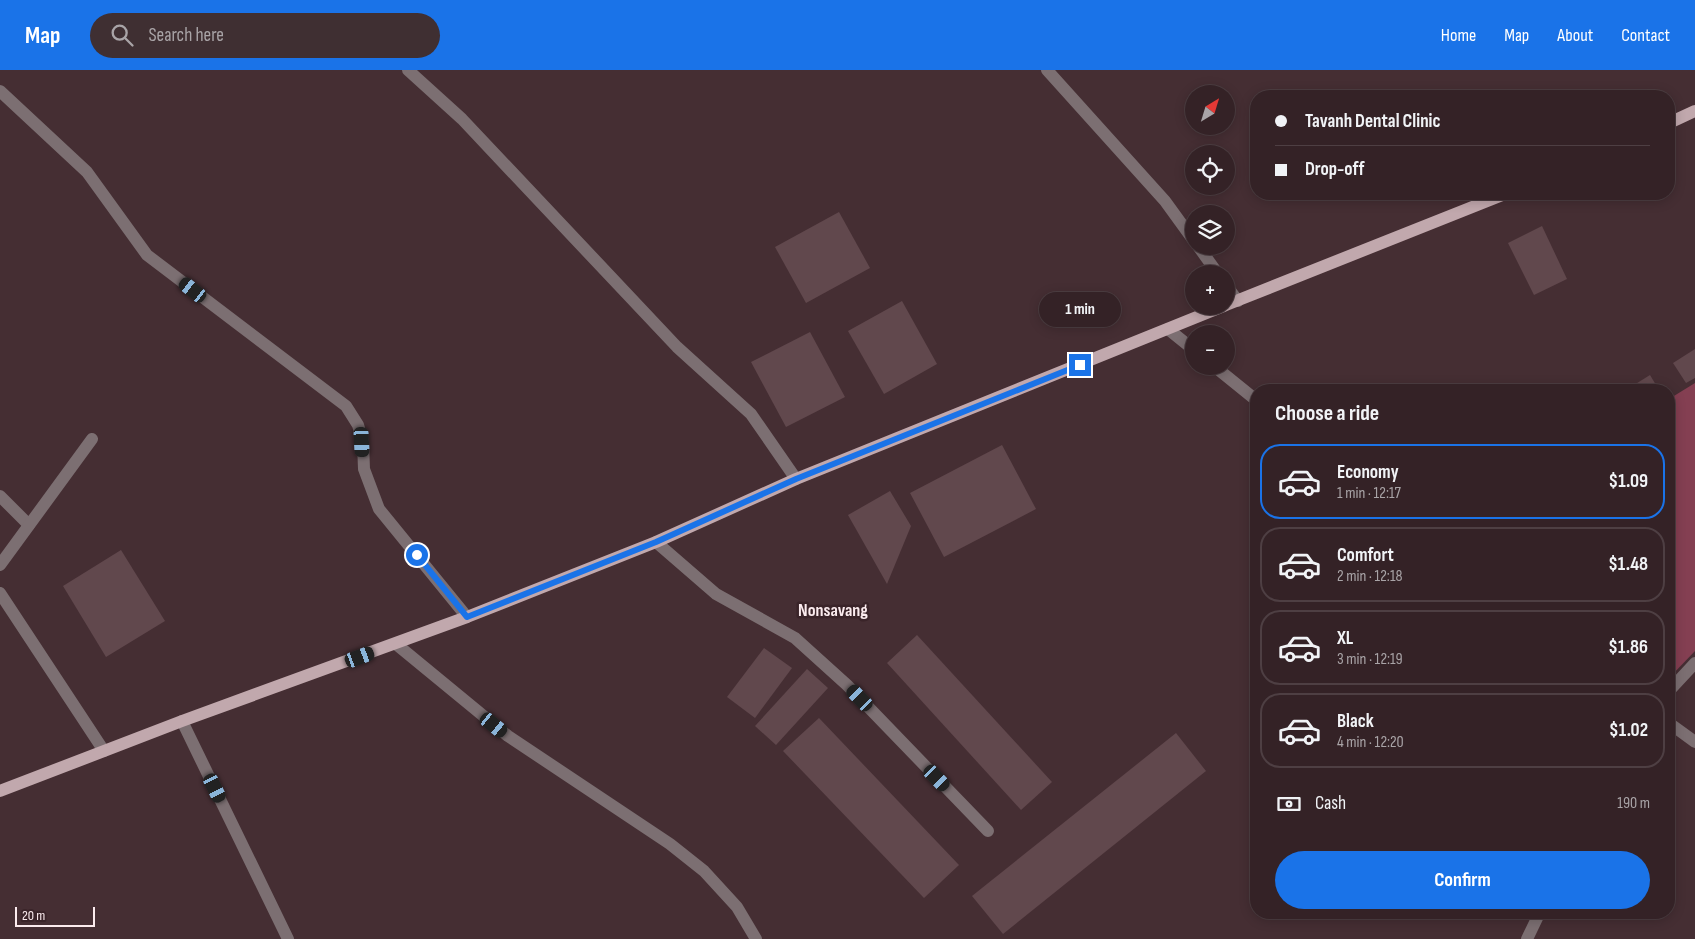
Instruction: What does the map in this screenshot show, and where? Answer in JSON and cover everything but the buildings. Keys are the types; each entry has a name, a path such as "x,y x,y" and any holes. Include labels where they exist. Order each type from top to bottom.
{"main road":[{"path":"1675,120 1695,111"},
{"path":"1235,302 1491,200"},
{"path":"0,791 182,721 467,617 656,542 796,479 1202,315"}],"street":[{"path":"408,70 462,119 677,347 751,414 796,479"},
{"path":"1047,70 1165,201 1185,229"},
{"path":"0,91 87,172 147,255 346,406 358,425 362,442 364,469 379,509 467,617"},
{"path":"1168,329 1185,343"},
{"path":"1225,375 1250,395"},
{"path":"0,564 92,438"},
{"path":"0,496 29,525"},
{"path":"656,542 716,594 796,638 847,685 988,831"},
{"path":"0,593 104,751"},
{"path":"396,644 508,736 670,844 704,871 737,908 756,939"},
{"path":"1675,685 1695,663"},
{"path":"182,721 288,939"},
{"path":"1675,727 1695,742"},
{"path":"1527,939 1537,919"}],"shaded area":[{"path":"1695,383 1695,651 1675,672 1675,395"}],"district":[{"name":"Nonsavang","path":"833,610"}],"route":[{"path":"417,555 467,617 656,542 796,479 1080,365"}]}
